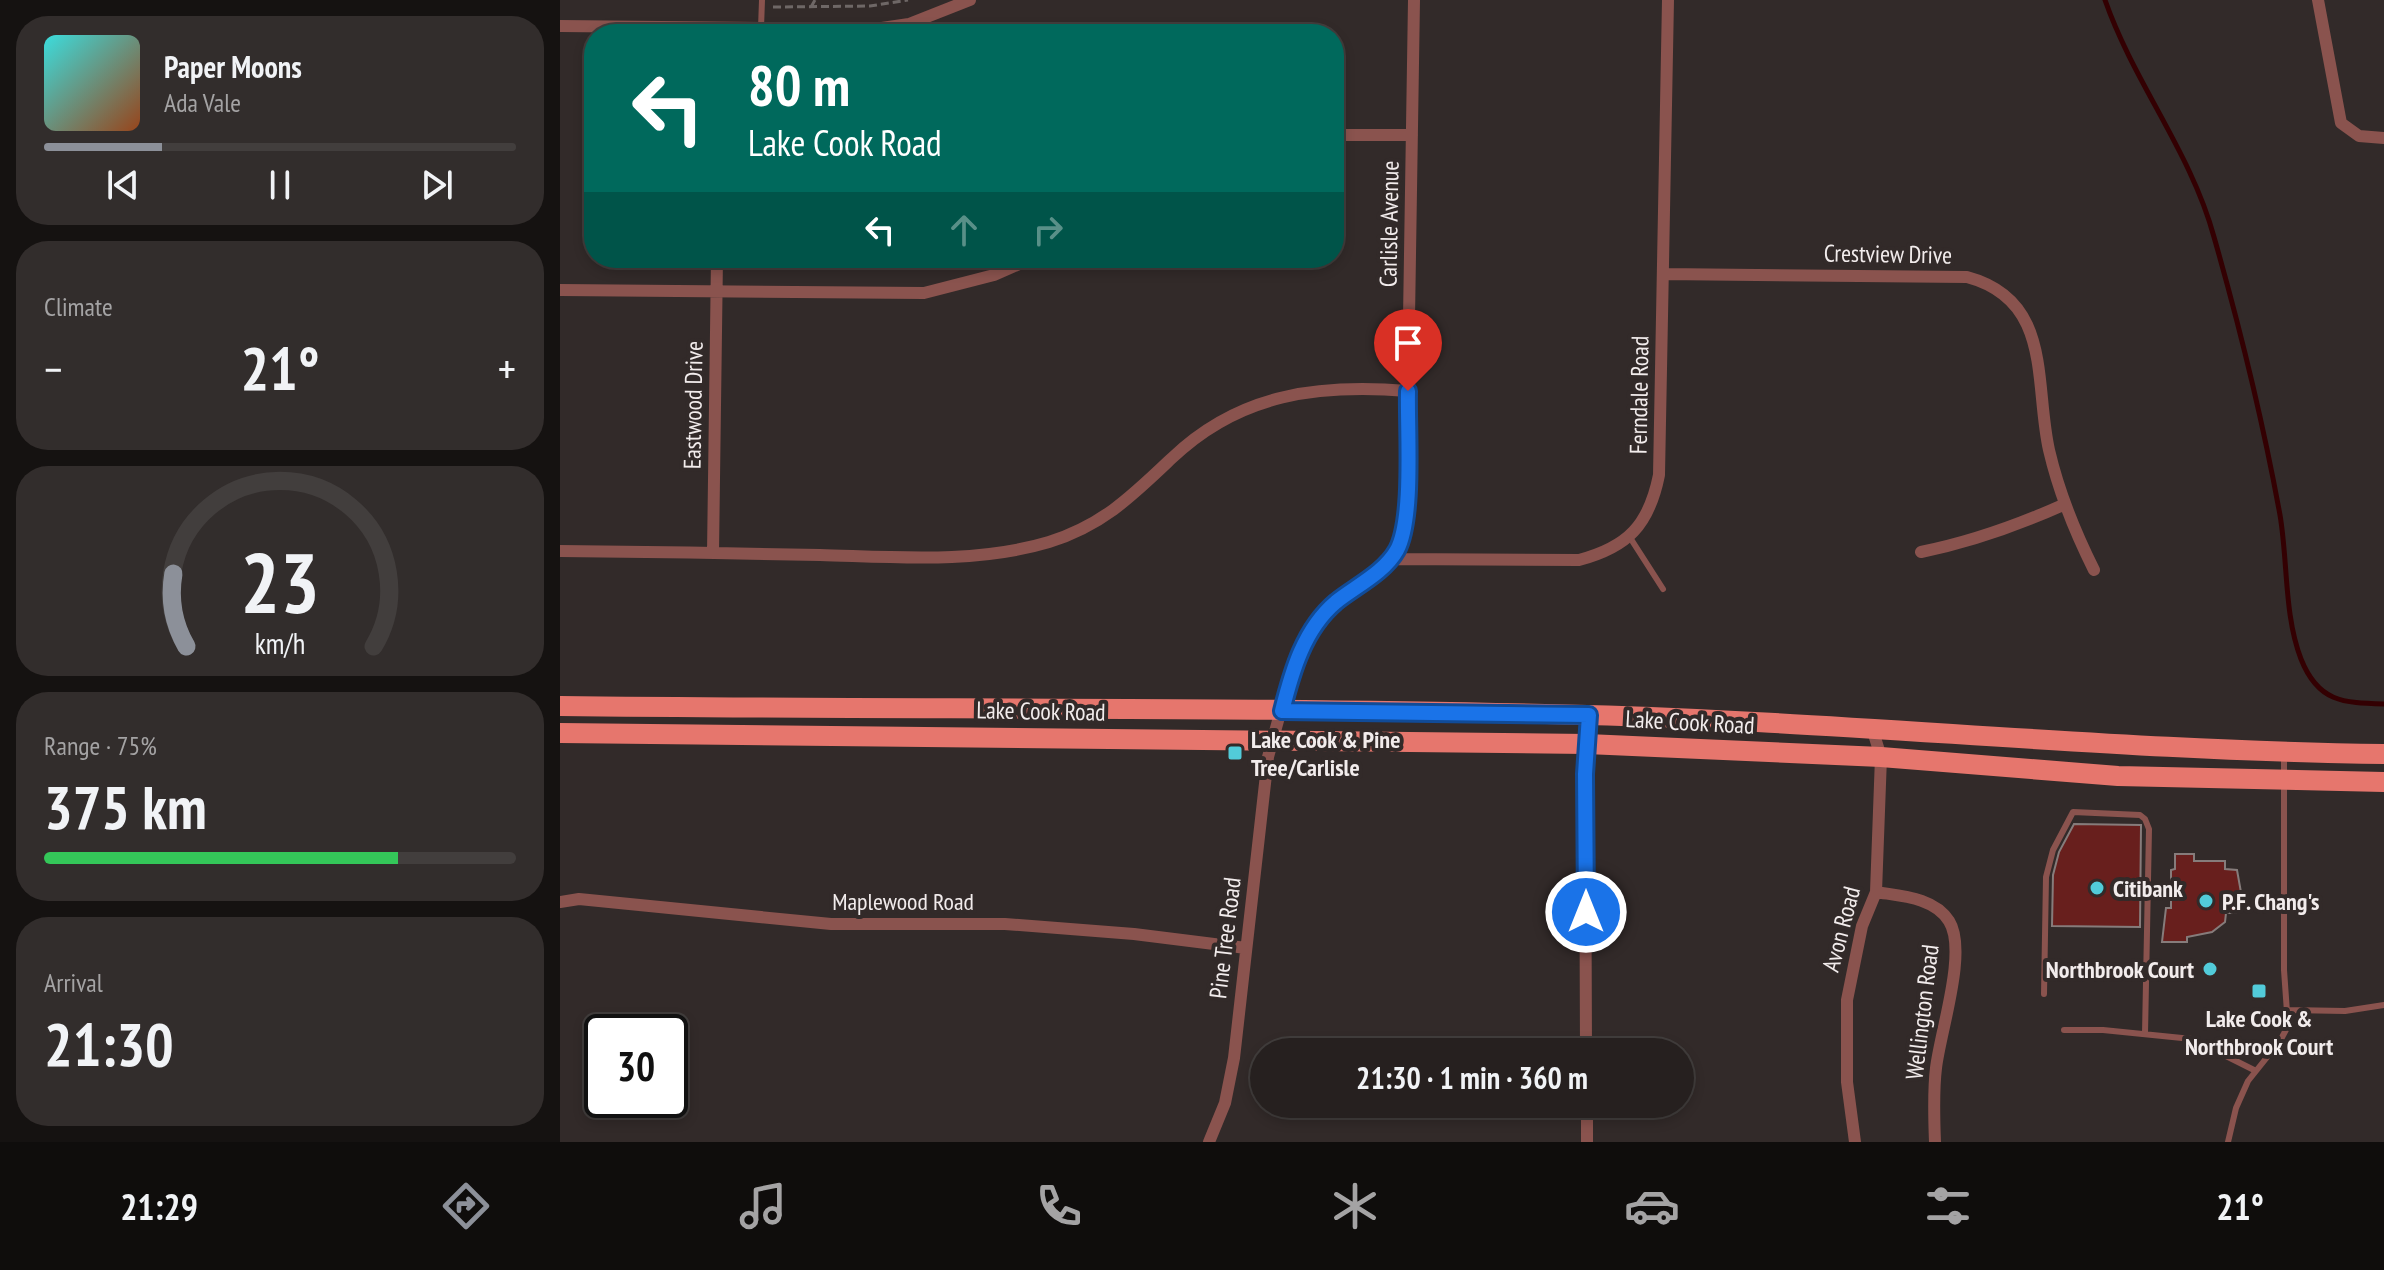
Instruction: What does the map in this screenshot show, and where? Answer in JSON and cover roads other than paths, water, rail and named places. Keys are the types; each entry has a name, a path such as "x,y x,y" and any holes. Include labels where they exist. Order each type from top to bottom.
{"main road":[{"name":"Lake Cook Road","path":"560,706 1589,715 1872,728 2074,743 2284,753 2384,754"},
{"name":"Lake Cook Road","path":"560,733 1276,738 1587,744 1881,757 2118,776 2384,782"}],"street":[{"path":"909,24 970,0"},
{"name":"Carlisle Avenue","path":"1391,559 1403,536 1406,509 1414,0"},
{"name":"Ferndale Road","path":"1391,559 1562,562 1601,554 1641,526 1654,503 1659,475 1668,0"},
{"path":"2318,0 2341,123 2359,136 2384,138"},
{"path":"560,26 584,27"},
{"path":"1344,135 1412,135"},
{"name":"Eastwood Drive","path":"713,553 717,268"},
{"path":"560,290 924,293 1010,268"},
{"name":"Crestview Drive","path":"1663,274 1967,277 1995,289 2013,304 2033,333 2038,352 2040,399 2063,505 2094,570"},
{"path":"560,551 952,556 1000,552 1048,542 1092,525 1120,507 1183,449 1239,413 1277,398 1315,389 1354,387 1408,391"},
{"path":"1921,552 1967,543 2012,528 2063,505"},
{"path":"1276,738 1292,670 1308,636 1333,605 1391,559"},
{"path":"1586,1038 1589,715"},
{"name":"Avon Road","path":"1855,1142 1847,1082 1847,1000 1862,926 1876,892 1881,757 1872,728"},
{"name":"Pine Tree Road","path":"1209,1142 1225,1103 1234,1058 1268,757 1276,738"},
{"name":"Wellington Road","path":"1876,892 1917,898 1948,920 1954,938 1955,959 1936,1068 1935,1142"},
{"name":"Maplewood Road","path":"560,902 579,899 831,924 1005,924 1134,934 1246,948"},
{"path":"1587,1118 1587,1142"}],"lane":[{"path":"761,24 762,3"},
{"path":"1629,536 1663,589"},
{"path":"2228,1142 2236,1108 2254,1070 2280,1041 2288,1026 2284,970 2284,753"},
{"path":"2044,994 2046,877 2053,850 2073,812 2140,815 2149,829 2145,1034"},
{"path":"2289,1010 2345,1011 2384,1005"},
{"path":"2064,1030 2192,1039 2254,1070"}],"waterway":[{"path":"2105,0 2131,60 2191,176 2214,237 2266,445 2283,533 2292,625 2301,659 2315,684 2324,692 2344,701 2384,704"}],"place":[{"name":"Lake Cook & Pine Tree/Carlisle","path":"1235,753"},
{"name":"Citibank","path":"2097,888"},
{"name":"P.F. Chang's","path":"2206,901"},
{"name":"Northbrook Court","path":"2210,969"},
{"name":"Lake Cook & Northbrook Court","path":"2259,991"}]}
